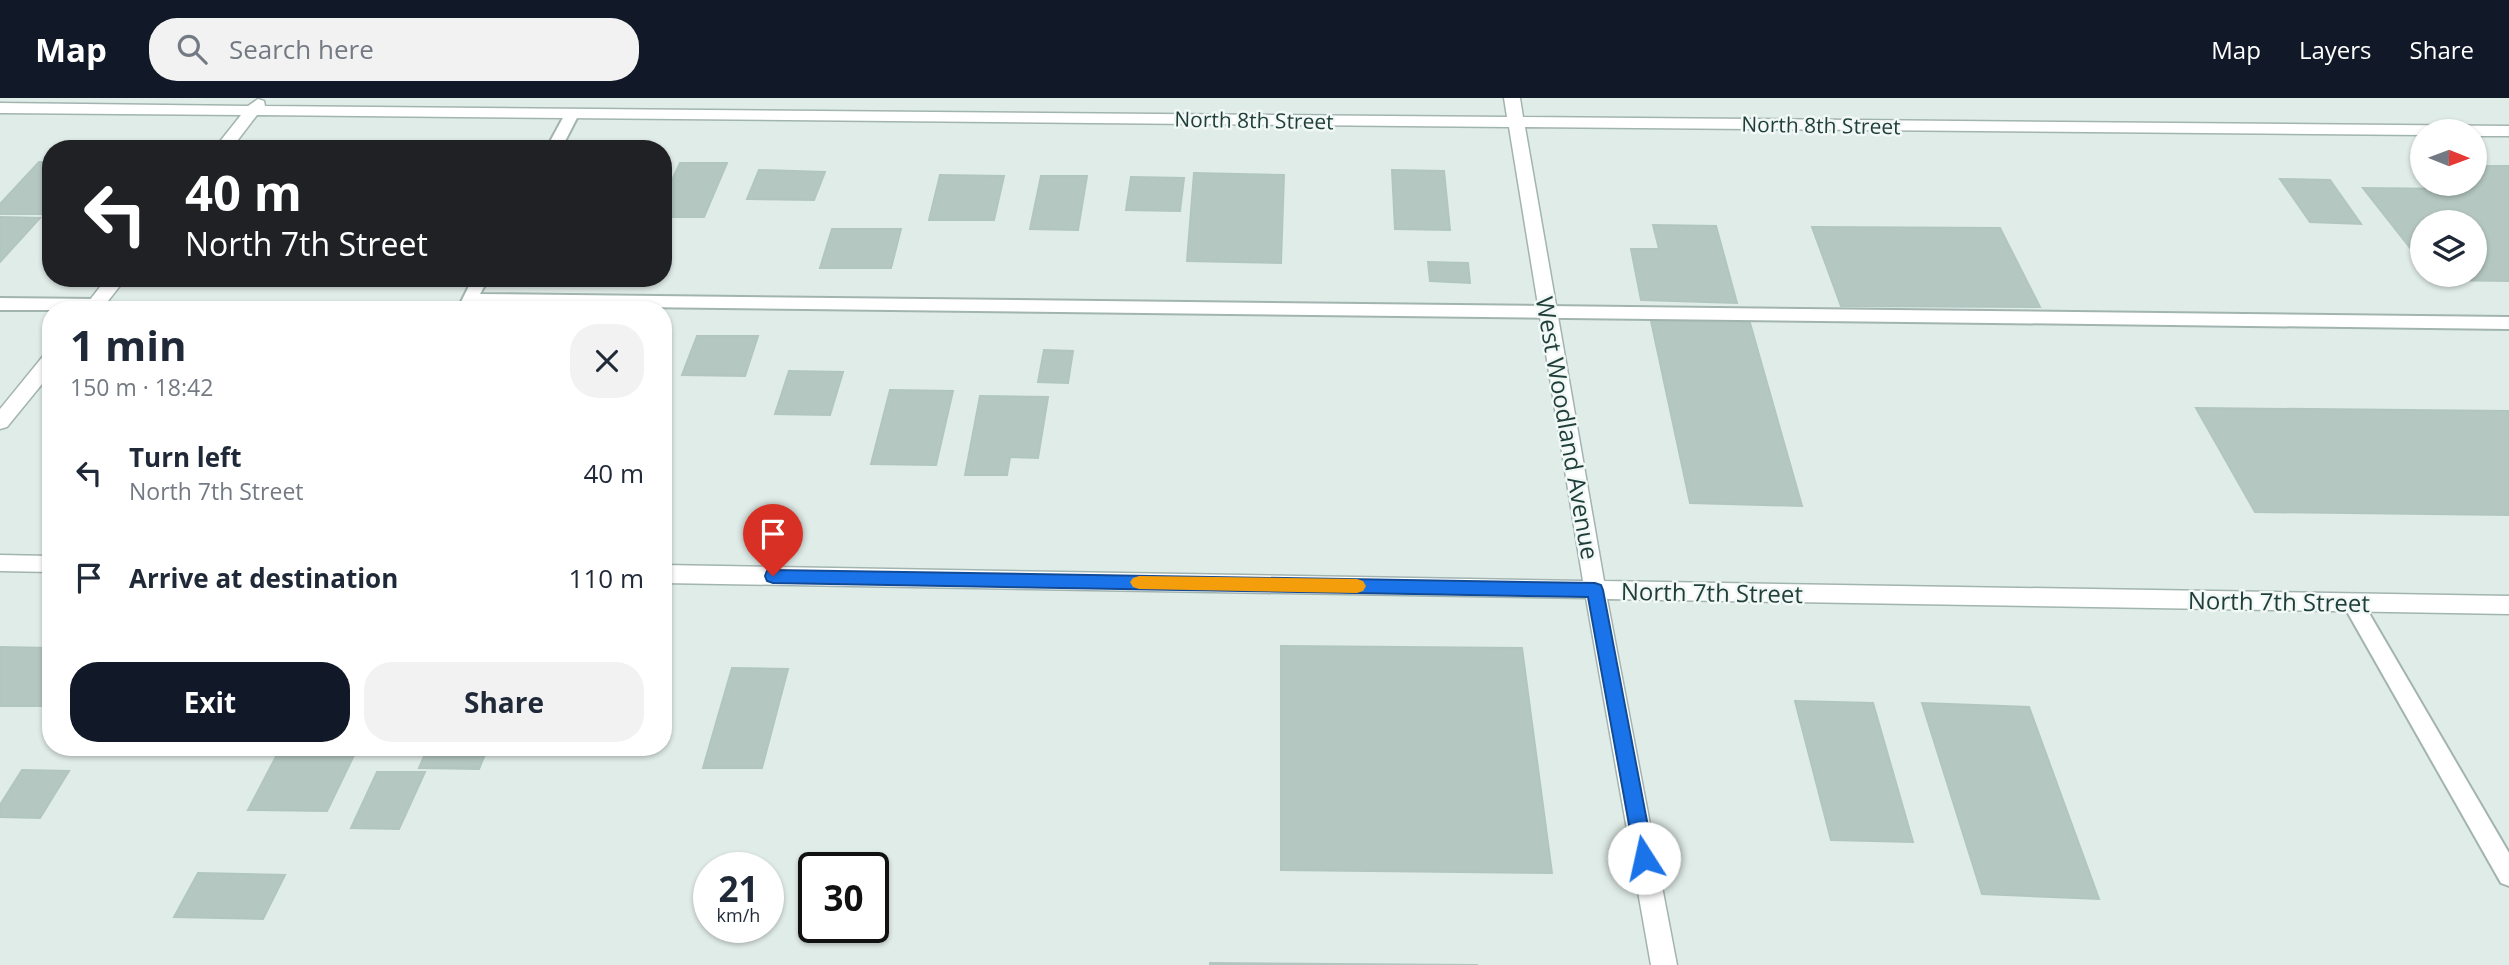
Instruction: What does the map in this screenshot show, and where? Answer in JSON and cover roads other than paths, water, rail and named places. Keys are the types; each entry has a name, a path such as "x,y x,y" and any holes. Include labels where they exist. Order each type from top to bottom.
{"street":[{"name":"West Woodland Avenue","path":"1512,98 1595,590 1664,965"},
{"name":"North 8th Street","path":"0,108 258,104 572,114 2509,131"},
{"path":"229,140 258,104"},
{"path":"98,301 110,287"},
{"path":"0,422 42,371"},
{"path":"0,563 42,564"},
{"name":"North 7th Street","path":"672,574 2509,605"}],"lane":[{"path":"558,140 572,114"},
{"path":"0,304 42,305"},
{"path":"672,306 1548,311 2509,323"},
{"path":"2352,602 2509,875"}]}
